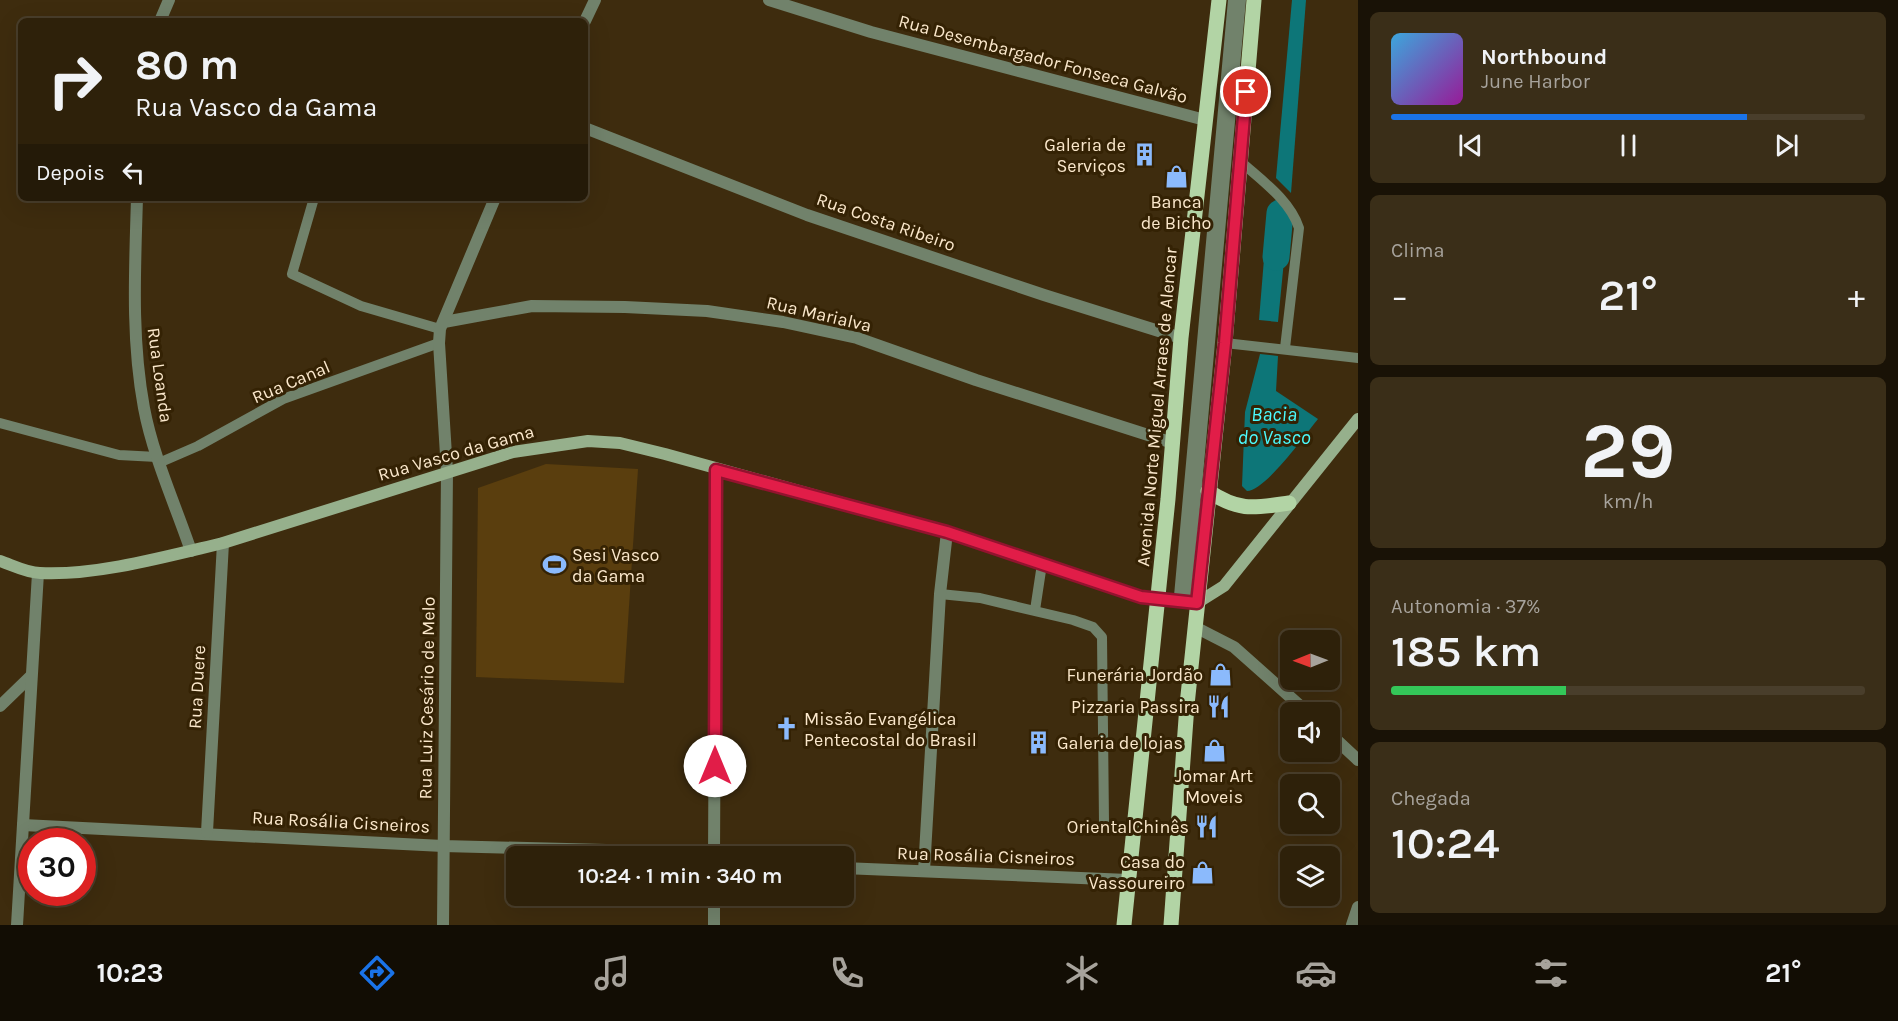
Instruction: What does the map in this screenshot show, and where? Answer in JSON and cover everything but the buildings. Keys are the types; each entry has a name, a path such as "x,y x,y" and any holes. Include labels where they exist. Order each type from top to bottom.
{"main road":[{"name":"Avenida Norte Miguel Arraes de Alencar","path":"1124,925 1158,601 1181,338 1219,0"},
{"path":"1171,925 1197,603 1225,343 1254,0"},
{"path":"1197,603 1224,586 1358,419"},
{"name":"Rua Vasco da Gama","path":"0,561 38,573 101,569 223,543 513,452 588,441 620,443 947,532 1158,601 1197,603"},
{"path":"1208,491 1224,502 1245,508 1289,503"}],"street":[{"path":"161,18 169,0"},
{"path":"586,18 595,0"},
{"name":"Rua Desembargador Fonseca Galvão","path":"769,0 871,32 1205,120"},
{"path":"1234,0 1180,596 1186,596 1240,0"},
{"name":"Rua Costa Ribeiro","path":"588,129 807,215 1044,295 1181,338"},
{"name":"Rua Loanda","path":"137,201 134,325 144,408 191,550"},
{"name":"Rua Luiz Cesário de Melo","path":"442,925 447,471 439,343 442,326 494,201"},
{"name":"Rua Marialva","path":"442,326 532,306 625,306 707,310 783,322 857,338 976,380 1173,443"},
{"path":"714,846 716,470"},
{"path":"924,871 940,594 947,532"},
{"name":"Rua Duere","path":"207,832 223,543"},
{"path":"17,925 38,573"},
{"path":"1195,627 1234,647 1296,702"},
{"path":"0,706 31,676"},
{"path":"1340,743 1358,760"},
{"name":"Rua Rosália Cisneiros","path":"23,825 506,848"},
{"name":"Rua Rosália Cisneiros","path":"854,868 1128,880"},
{"path":"714,906 714,925"},
{"path":"1352,925 1358,907"}],"lane":[{"path":"1240,161 1288,206 1295,215 1299,228 1285,348"},
{"path":"313,201 292,274 361,306 442,326"},
{"name":"Rua Canal","path":"159,459 198,446 283,399 439,343"},
{"path":"1225,343 1358,358"},
{"path":"0,423 119,455 159,459"},
{"path":"1035,610 1042,564"},
{"path":"940,594 981,598 1084,623 1093,627 1102,637 1104,822"}],"shaded area":[{"name":"Sesi Vasco da Gama","path":"546,464 638,469 624,683 476,677 478,488"}],"water":[{"path":"1292,0 1306,0 1291,193 1276,178"},
{"path":"1268,210 1287,230 1278,322 1259,320"},
{"name":"Bacia do Vasco","path":"1260,354 1278,356 1276,391 1318,419 1274,472 1264,482 1247,491 1242,486 1245,412"}],"waterway":[{"path":"1276,257 1280,213"}],"place":[{"name":"Galeria de Serviços","path":"1144,155"},
{"name":"Banca de Bicho","path":"1176,176"},
{"name":"Sesi Vasco da Gama","path":"554,565"},
{"name":"Funerária Jordão","path":"1221,675"},
{"name":"Pizzaria Passira","path":"1218,707"},
{"name":"Missão Evangélica Pentecostal do Brasil","path":"786,729"},
{"name":"Galeria de lojas","path":"1039,743"},
{"name":"Jomar Art Moveis","path":"1214,750"},
{"name":"OrientalChinês","path":"1207,827"},
{"name":"Casa do Vassoureiro","path":"1203,872"}],"route":[{"path":"715,766 716,470 947,532 1141,597 1158,601 1197,603 1225,343 1246,92"}]}
